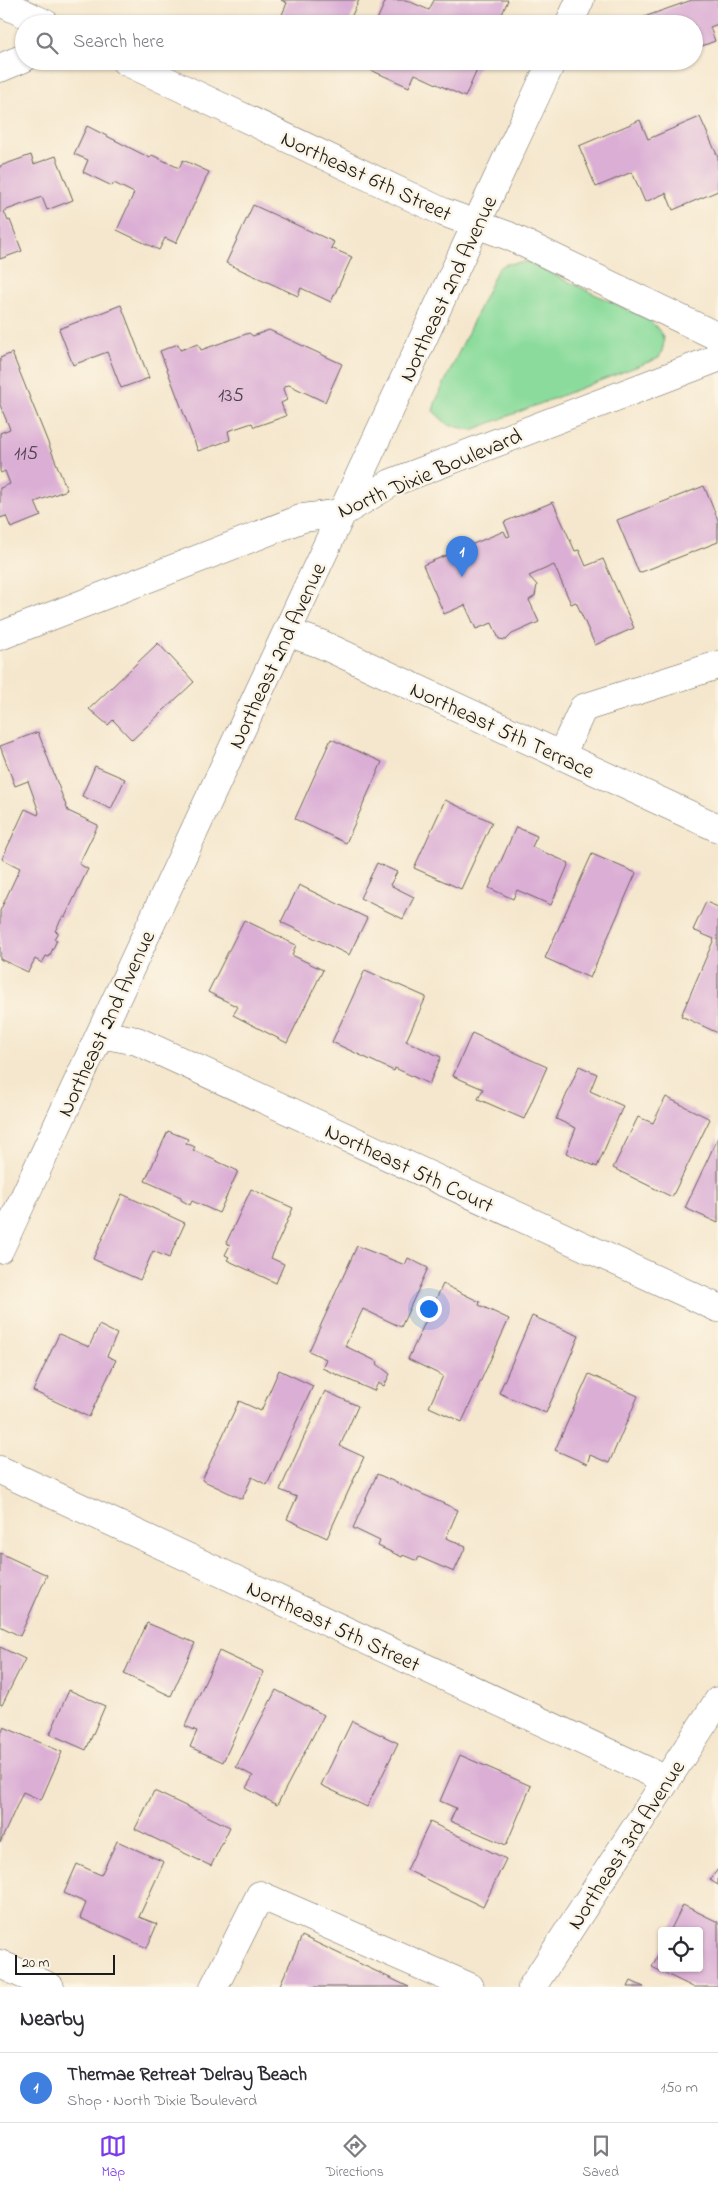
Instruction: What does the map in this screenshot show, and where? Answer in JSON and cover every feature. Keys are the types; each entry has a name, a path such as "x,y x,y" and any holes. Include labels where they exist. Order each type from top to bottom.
{"street":[{"path":"573,15 580,0"},
{"path":"0,2 27,15"},
{"path":"0,68 15,62"},
{"name":"Northeast 6th Street","path":"144,70 443,212 476,226 509,236 718,337"},
{"name":"Northeast 2nd Avenue","path":"0,1249 548,70"},
{"name":"North Dixie Boulevard","path":"0,636 303,518 342,512 391,483 718,358"},
{"name":"Northeast 5th Terrace","path":"287,632 321,644 718,828"},
{"path":"561,756 583,708 718,665"},
{"name":"Northeast 5th Court","path":"100,1034 137,1041 718,1308"},
{"path":"0,1199 30,1186"},
{"name":"Northeast 5th Street","path":"0,1470 667,1780"},
{"name":"Northeast 3rd Avenue","path":"532,1987 718,1701"},
{"path":"214,1987 260,1895 470,1987"},
{"path":"0,1964 50,1987"}],"green space":[{"path":"527,262 649,320 663,337 663,346 659,358 472,430 448,425 433,411 436,401 498,268 506,264"}],"building":[{"path":"281,0 359,0 352,15 282,15 287,3"},
{"path":"386,0 406,0 429,10 434,0 508,0 502,15 379,15"},
{"path":"692,0 718,0 718,24 710,27 715,41 703,46 703,15 650,15"},
{"path":"371,70 477,70 465,97 415,74 409,87"},
{"path":"700,117 718,157 718,191 673,210 666,193 645,202 632,172 596,187 579,146 640,120 648,139"},
{"path":"87,126 150,158 152,155 179,168 183,160 209,172 176,243 165,238 159,250 117,230 134,193 114,183 112,186 83,172 88,160 74,154"},
{"path":"31,155 34,164 56,156 73,200 47,210 42,197 4,211 8,221 10,220 22,251 0,259 0,166"},
{"path":"253,205 334,242 331,248 352,257 331,302 301,288 298,296 226,263"},
{"path":"121,305 149,378 121,388 107,352 73,365 59,329"},
{"path":"269,330 342,364 325,402 289,385 285,386 283,389 287,400 281,403 286,416 254,427 252,423 228,431 230,440 198,451 160,351 178,344 180,350 198,344 201,350 249,333 253,336"},
{"path":"12,353 67,490 35,502 41,516 11,528 6,516 0,518 0,488 10,484 5,471 1,473 0,471 0,433 10,429 0,405 0,358"},
{"path":"704,486 718,520 718,542 639,573 617,520"},
{"path":"553,502 575,551 579,550 586,566 603,559 634,628 595,645 576,602 571,604 554,565 529,576 537,585 535,596 529,600 539,622 512,634 506,640 499,639 492,623 476,629 465,605 444,614 423,565 504,531 507,537 510,536 504,522"},
{"path":"158,643 194,682 132,740 113,720 108,725 89,709"},
{"path":"38,732 68,811 98,825 79,864 88,869 65,917 63,916 55,931 58,932 54,939 57,940 49,957 46,956 42,963 35,959 28,972 0,959 0,911 20,868 2,859 25,809 38,815 39,812 28,781 15,786 0,746"},
{"path":"331,739 382,762 346,843 295,819"},
{"path":"95,766 125,779 111,809 82,796"},
{"path":"445,800 492,822 461,889 414,868"},
{"path":"516,827 537,836 532,847 569,863 551,905 517,890 513,899 489,888"},
{"path":"592,854 636,873 590,978 545,958"},
{"path":"377,863 397,872 390,885 414,897 403,919 360,898"},
{"path":"299,885 367,918 349,955 281,922"},
{"path":"706,902 718,907 718,1033 681,1016 714,939 693,930"},
{"path":"244,920 296,945 292,955 323,970 287,1043 233,1015 238,1007 208,992"},
{"path":"365,970 426,997 406,1041 441,1057 429,1084 395,1068 394,1071 332,1042"},
{"path":"472,1033 547,1067 524,1119 478,1099 483,1089 453,1076"},
{"path":"579,1066 597,1074 590,1091 623,1106 597,1167 566,1153 576,1128 556,1119"},
{"path":"666,1097 710,1119 672,1197 613,1168 638,1117 653,1123"},
{"path":"168,1131 188,1139 186,1143 195,1147 193,1150 238,1171 219,1213 192,1201 190,1205 181,1200 181,1197 145,1181"},
{"path":"718,1137 718,1223 685,1208"},
{"path":"251,1189 293,1208 271,1258 284,1264 276,1283 227,1260 229,1257 225,1255 230,1245 226,1243"},
{"path":"122,1194 185,1223 169,1258 153,1251 140,1280 93,1259"},
{"path":"357,1246 405,1265 408,1258 428,1268 401,1327 363,1309 345,1346 378,1362 377,1364 390,1374 384,1386 378,1383 374,1391 322,1368 326,1359 309,1351"},
{"path":"443,1284 480,1302 479,1305 509,1319 462,1422 429,1407 443,1376 408,1359"},
{"path":"532,1316 579,1336 546,1413 499,1393"},
{"path":"99,1325 117,1334 107,1356 116,1360 89,1417 33,1391 59,1334 89,1347"},
{"path":"279,1370 313,1386 267,1485 252,1477 242,1499 202,1480 239,1401 261,1411"},
{"path":"589,1374 638,1396 609,1463 590,1455 587,1464 555,1450"},
{"path":"325,1391 358,1406 340,1446 364,1457 327,1538 287,1519 297,1497 280,1490"},
{"path":"377,1474 458,1510 446,1538 466,1546 454,1572 419,1557 417,1561 403,1555 402,1557 378,1546 380,1541 353,1528"},
{"path":"0,1553 47,1575 20,1636 0,1626"},
{"path":"147,1623 195,1643 171,1696 124,1674"},
{"path":"0,1647 25,1659 2,1705 0,1704"},
{"path":"219,1651 264,1672 223,1762 190,1747 197,1731 185,1726"},
{"path":"69,1690 105,1706 86,1750 50,1734"},
{"path":"276,1690 324,1715 277,1805 246,1788 253,1776 236,1767"},
{"path":"352,1721 398,1743 367,1807 321,1785"},
{"path":"4,1727 62,1752 41,1800 23,1792 0,1843 0,1736"},
{"path":"460,1755 531,1786 506,1845 450,1821 456,1808 440,1801"},
{"path":"154,1791 230,1827 211,1866 135,1829"},
{"path":"430,1822 506,1859 483,1907 407,1870"},
{"path":"117,1841 164,1862 139,1917 157,1924 147,1948 80,1918 86,1903 64,1893 77,1864 101,1875"},
{"path":"718,1869 718,1885 710,1880"},
{"path":"683,1905 718,1922 718,1987 693,1987 662,1972 703,1972 703,1927 672,1927"},
{"path":"302,1936 409,1987 279,1987"},
{"path":"658,1955 658,1970 652,1967"},
{"path":"631,1981 644,1987 628,1987"}],"place":[{"name":"Thermae Retreat Delray Beach","path":"462,577"}]}
